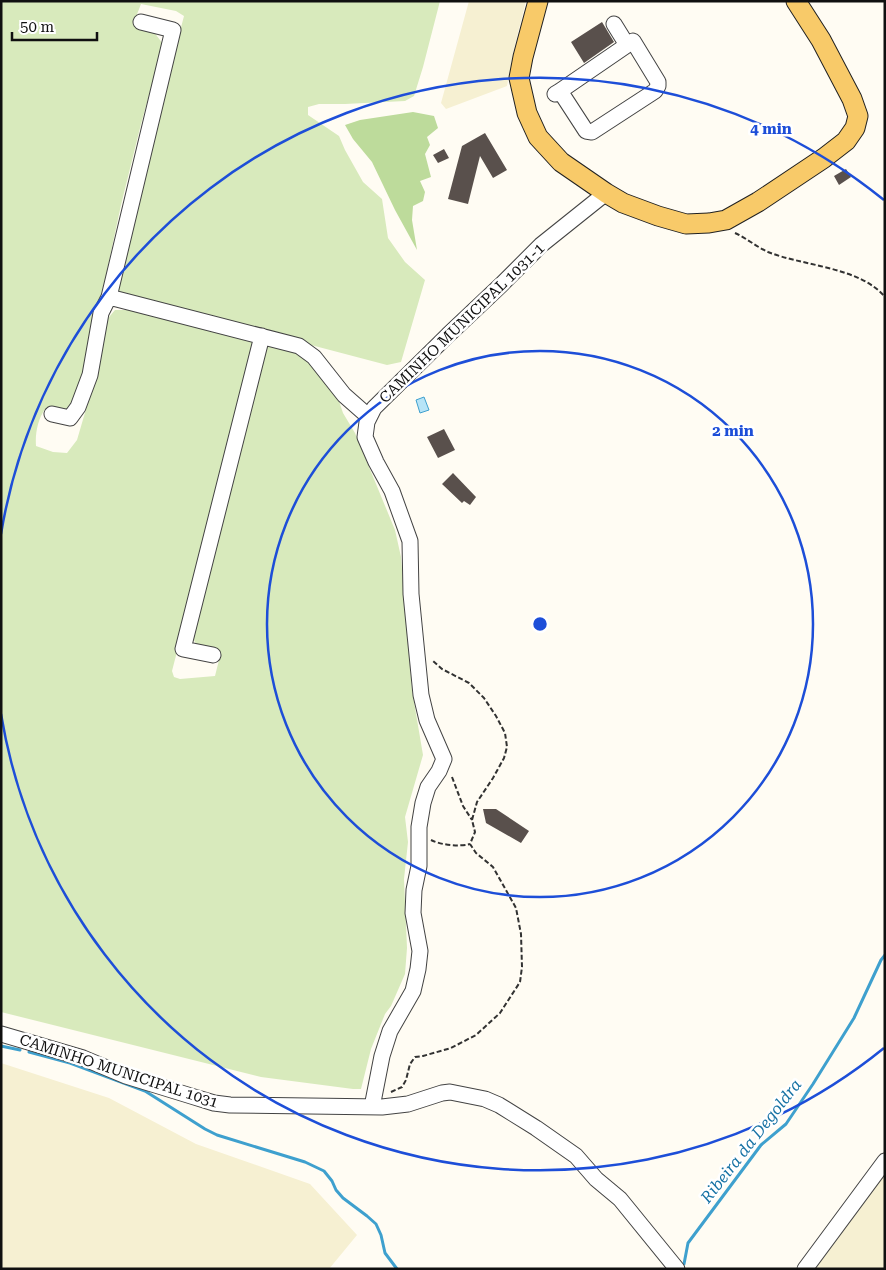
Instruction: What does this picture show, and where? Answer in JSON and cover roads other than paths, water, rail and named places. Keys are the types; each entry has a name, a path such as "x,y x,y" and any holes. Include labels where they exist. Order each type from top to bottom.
{"main road":[{"path":"538,1 519,78 527,113 538,137 569,168 623,203 686,224 726,220 758,202 824,158 846,141 855,128 858,116 852,99 796,1"}],"street":[{"path":"52,414 70,418 78,407 90,375 101,313 109,297 173,30 141,22"},
{"path":"614,24 627,45"},
{"path":"632,41 658,82 658,86 655,91 592,132 586,131 557,92 627,45 632,41"},
{"name":"CAMINHO MUNICIPAL 1031-1","path":"374,1108 382,1056 390,1031 412,991 418,969 420,951 413,914 414,890 419,866 419,827 428,787 439,771 444,759 427,720 421,695 410,594 410,541 392,491 365,437 367,422 374,408 448,334 502,285 542,245 606,193"},
{"path":"109,297 299,346 314,357 344,395 369,417"},
{"path":"213,656 183,648 262,336"},
{"name":"CAMINHO MUNICIPAL 1031","path":"1,1034 83,1058 126,1076 230,1105 374,1108 408,1104 450,1092 485,1099 499,1105 536,1128 576,1156 596,1179 620,1199 677,1269"},
{"path":"805,1269 885,1160"}],"water":[{"path":"424,397 429,410 420,413 416,400"}],"waterway":[{"name":"Ribeira da Degoldra","path":"684,1264 688,1243 761,1145 786,1124 813,1084 854,1018 885,955"},
{"path":"1,1046 20,1050"},
{"path":"29,1052 70,1063 145,1091 217,1135 305,1162 324,1171 343,1198 376,1224 381,1235 385,1253 397,1269"}]}
